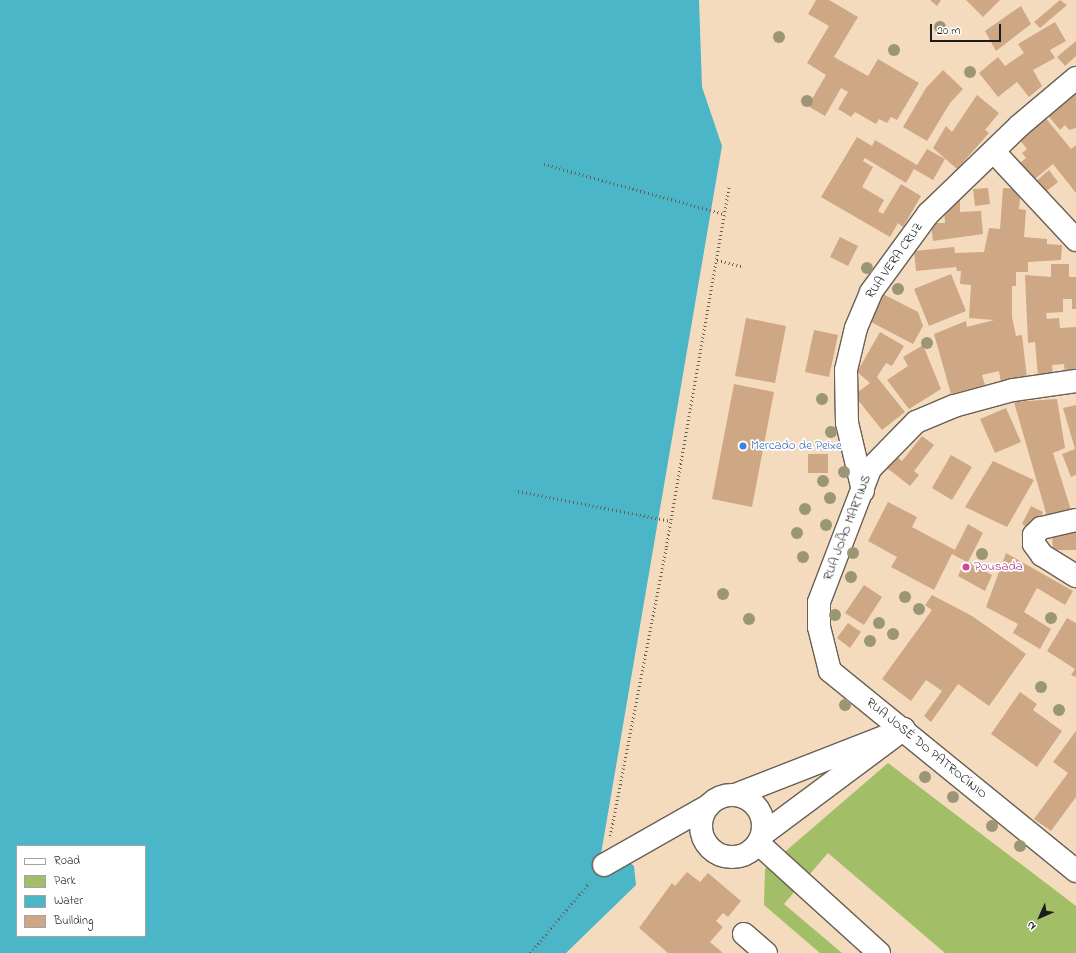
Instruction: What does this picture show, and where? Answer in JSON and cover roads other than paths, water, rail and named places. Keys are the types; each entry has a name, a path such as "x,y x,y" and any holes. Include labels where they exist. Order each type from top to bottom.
{"street":[{"name":"RUA VERA CRUZ","path":"863,492 848,423 846,370 856,328 870,292 928,214 995,153 1019,126 1076,78"},
{"path":"995,153 1076,240"},
{"name":"RUA JOÃO MARTINS","path":"819,602 863,492 870,469 916,422 954,406 1013,390 1076,381"},
{"path":"1069,572 1042,555 1034,544 1034,535 1041,528 1076,520"},
{"name":"RUA JOSÉ DO PATROCÍNIO","path":"819,602 819,627 830,671 904,729 1076,871"},
{"path":"604,865 725,796 735,795 904,729"},
{"path":"708,806 701,825 702,835 714,852 733,858 747,854 761,839 904,729"},
{"path":"735,795 746,798 761,813 761,839 879,953"},
{"path":"744,934 766,953"}],"water":[{"path":"0,0 699,0 702,87 722,146 600,860 629,862 634,866 636,885 566,953 0,953"}],"place":[{"name":"Mercado de Peixe","path":"743,446"},
{"name":"Pousada","path":"966,567"}]}
